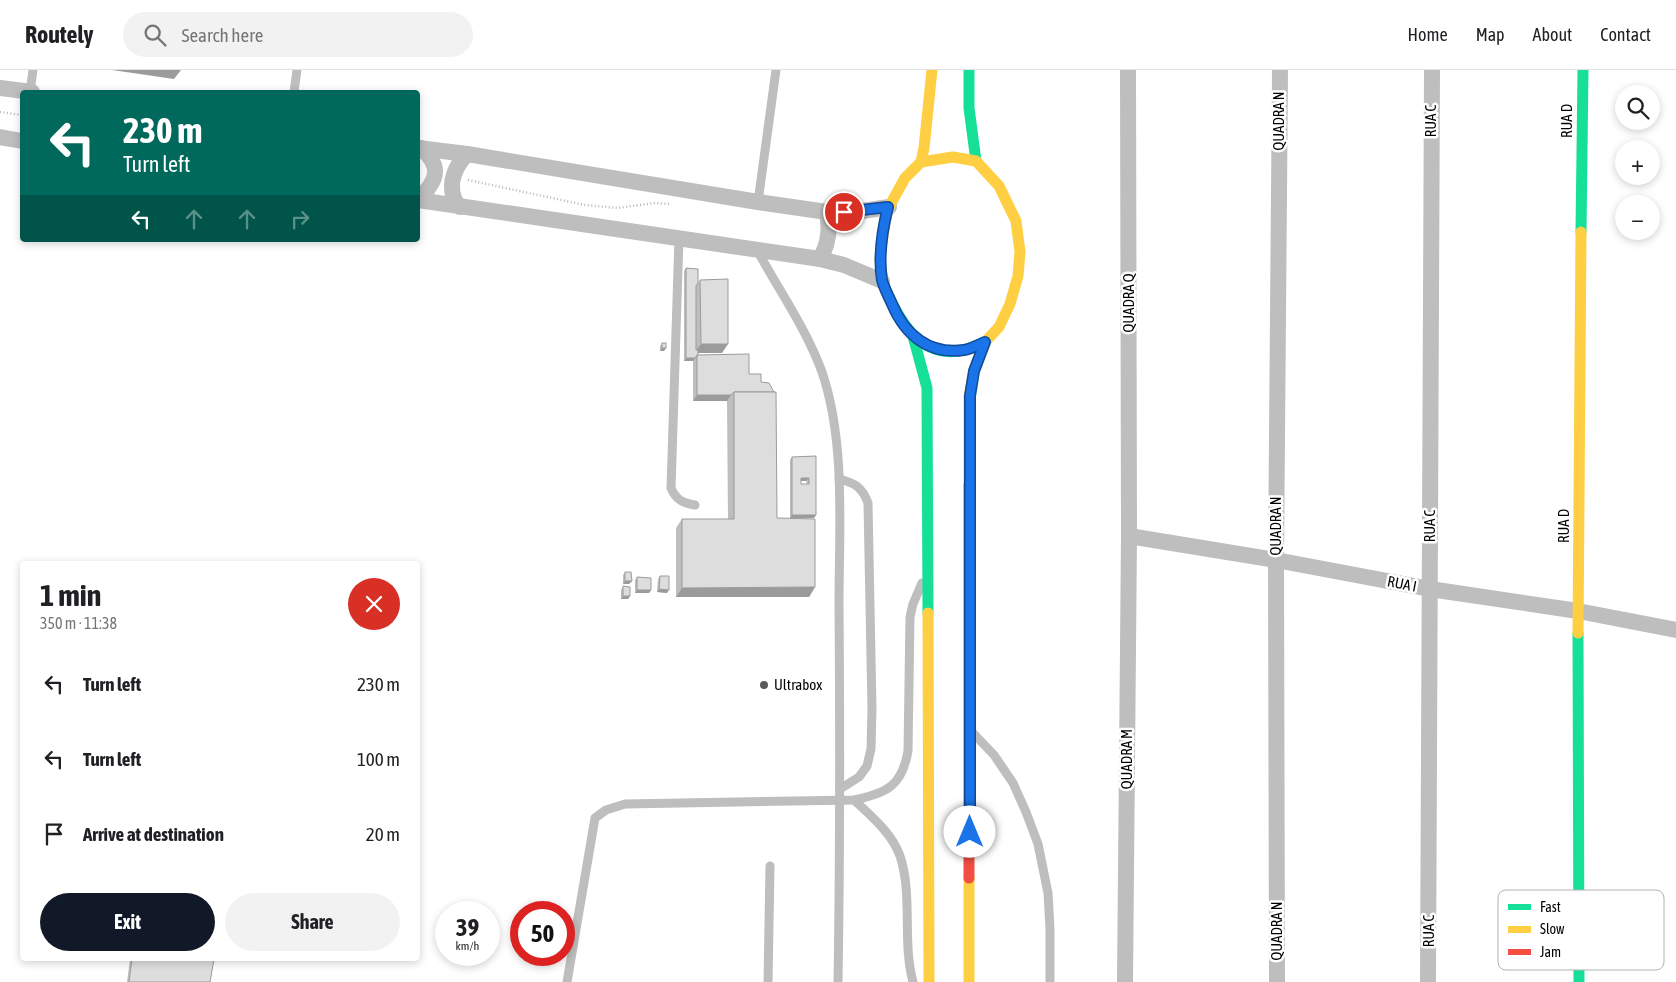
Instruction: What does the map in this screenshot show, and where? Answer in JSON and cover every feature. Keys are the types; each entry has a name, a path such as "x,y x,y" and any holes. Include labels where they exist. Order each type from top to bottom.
{"main road":[{"path":"932,70 921,162 905,178 888,207 880,259 882,281 896,313 913,336 929,347 946,351 965,350 985,342"},
{"path":"969,70 970,108 976,161 999,186 1016,221 1020,252 1018,276 1010,304 999,327 985,342 974,371 970,396 970,982"},
{"name":"RUA D","path":"1579,890 1578,611 1583,70"},
{"path":"921,162 953,157 976,161"},
{"path":"913,336 927,388 929,982"}],"street":[{"name":"QUADRA Q","path":"1128,70 1129,536"},
{"name":"QUADRA N","path":"1277,982 1276,560 1280,70"},
{"name":"RUA C","path":"1428,982 1432,70"},
{"path":"0,88 20,91"},
{"path":"0,137 20,140"},
{"path":"420,148 827,212 862,211 888,207"},
{"path":"420,149 432,158 435,167 434,177 426,192 420,198"},
{"path":"460,208 454,198 453,176 458,164 467,154"},
{"path":"420,200 460,208 755,248 820,259 844,265 882,281"},
{"path":"820,259 826,249 829,236 827,212"},
{"name":"RUA I","path":"1129,536 1276,560 1430,589 1578,611 1676,630"},
{"name":"QUADRA M","path":"1126,982 1129,536"}],"lane":[{"path":"31,90 33,70"},
{"path":"294,90 297,70"},
{"path":"758,202 776,70"},
{"path":"679,238 672,488 674,496 683,502 695,506"},
{"path":"755,248 800,324 822,371 831,407 839,465 840,800 838,982"},
{"path":"839,479 859,486 868,503 872,709 871,749 867,766 859,777 840,789"},
{"path":"567,982 595,818 606,810 625,804 854,800 872,796 885,790 897,781 905,768 908,751 910,617 916,594 929,572"},
{"path":"970,730 994,755 1013,783 1038,844 1048,893 1050,982"},
{"path":"854,800 878,823 900,855 904,876 908,965 912,982"},
{"path":"768,982 770,866"}],"path":[{"path":"0,112 20,115"},
{"path":"453,176 584,205 617,208 655,203 672,204"}],"building":[{"path":"686,268 698,269 698,283 696,286 696,350 698,350 698,355 695,358 686,358"},
{"path":"728,279 728,344 701,344 700,280"},
{"path":"662,343 666,343 666,348 662,348"},
{"path":"749,354 749,374 761,374 761,382 769,383 774,392 734,392 731,395 697,395 697,355"},
{"path":"734,392 776,392 777,518 815,519 815,587 682,588 682,519 734,519"},
{"path":"816,456 816,515 792,515 792,457","holes":["801,478 809,478 809,484 801,484"]},
{"path":"625,572 631,572 632,581 625,581"},
{"path":"660,576 669,576 669,590 659,589"},
{"path":"637,577 651,578 651,590 637,590"},
{"path":"623,586 630,587 630,596 623,596"},
{"path":"132,961 214,961 210,982 129,982"}],"traffic: fast":[{"path":"969,70 969,108 976,161"},
{"path":"1581,232 1583,70"},
{"path":"883,284 904,323 924,344 936,350 951,352 967,349 985,342"},
{"path":"913,336 927,388 928,613"},
{"path":"1578,633 1579,890"},
{"path":"1579,970 1579,982"}],"traffic: slow":[{"path":"883,284 880,259 885,221 889,207 905,178 921,162 932,70"},
{"path":"921,162 953,157 976,161 999,186 1016,221 1020,252 1018,276 1010,304 999,327 985,342 974,371 969,396 969,485"},
{"path":"1578,633 1581,232"},
{"path":"928,613 929,982"},
{"path":"969,878 969,982"}],"traffic: jam":[{"path":"969,485 969,878"}],"place":[{"name":"Ultrabox","path":"764,685"}],"route":[{"path":"844,212 888,207 880,259 882,281 896,313 913,336 929,347 946,351 965,350 985,342 974,371 970,396 970,832"}]}
